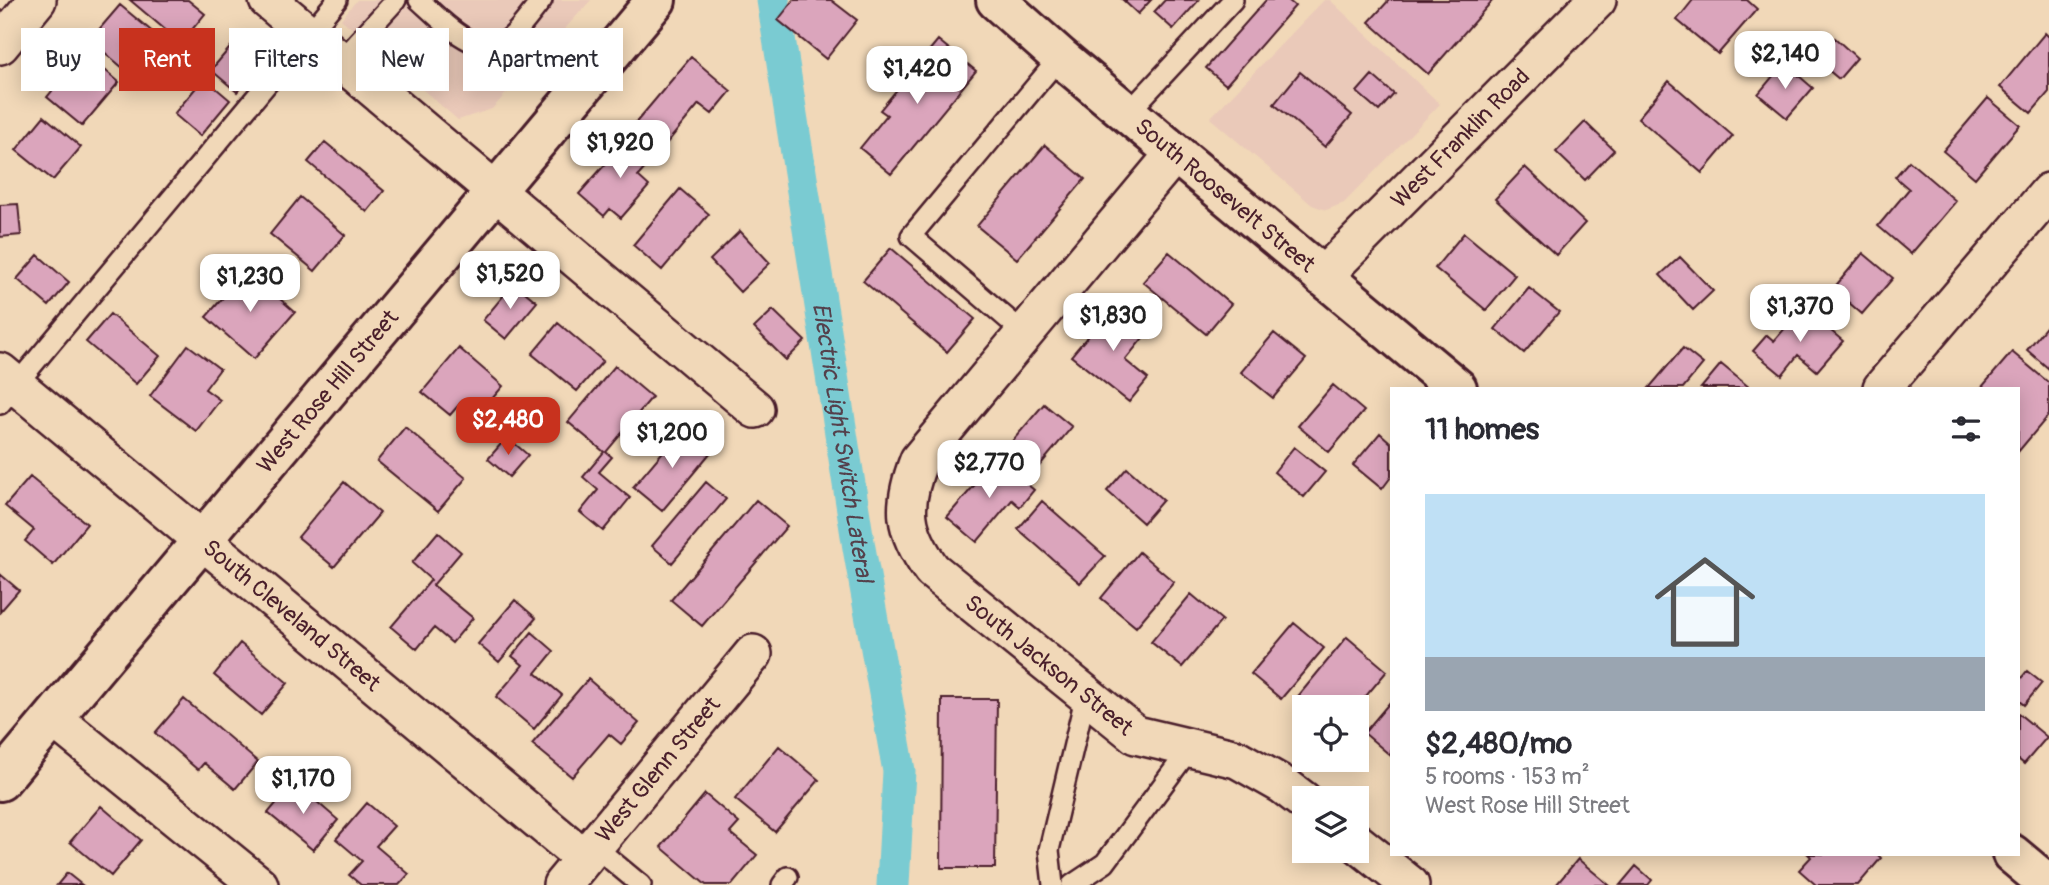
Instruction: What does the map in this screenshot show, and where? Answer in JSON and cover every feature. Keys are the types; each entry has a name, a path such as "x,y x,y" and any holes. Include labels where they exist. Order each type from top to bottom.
{"street":[{"path":"0,45 37,0"},
{"path":"268,0 302,28"},
{"name":"South Roosevelt Street","path":"996,0 1174,153 1456,387"},
{"name":"West Franklin Road","path":"1322,277 1597,0"},
{"name":"West Rose Hill Street","path":"0,781 652,1"},
{"path":"342,63 755,409"},
{"path":"1024,333 1174,153"},
{"path":"1883,387 2049,192"},
{"name":"South Jackson Street","path":"1024,333 919,460 908,488 906,519 914,545 932,570 1136,735 1237,759 1292,792"},
{"name":"South Cleveland Street","path":"5,387 202,540 580,863"},
{"name":"West Glenn Street","path":"580,863 753,653"},
{"path":"53,718 259,885"},
{"path":"1369,852 1410,885"},
{"path":"2014,856 2049,885"}],"lane":[{"path":"314,28 337,0"},
{"path":"342,59 396,0"},
{"path":"419,0 459,35 482,46 497,46 513,36 542,0"},
{"path":"1128,113 1233,0"},
{"path":"1024,333 911,236 1060,57"},
{"path":"5,387 260,91"},
{"path":"1053,885 1049,850 1086,694"},
{"path":"1072,885 1105,863 1191,747"},
{"path":"580,863 642,885"}],"shaded area":[{"path":"357,0 591,0 566,28 463,28 463,91 508,91 492,109 458,120 424,91 449,91 449,28 356,28 356,32 341,19"},
{"path":"1324,0 1330,0 1440,104 1344,203 1326,210 1312,205 1210,118"}],"building":[{"path":"130,0 188,0 205,14 193,28 163,28"},
{"path":"794,0 831,0 857,20 826,59 778,20"},
{"path":"1123,0 1151,0 1138,14"},
{"path":"1165,0 1199,0 1173,29 1154,12"},
{"path":"1266,0 1288,0 1295,6 1226,85 1206,68"},
{"path":"1389,0 1493,0 1428,74 1369,22"},
{"path":"1693,0 1747,0 1757,9 1718,54 1677,20"},
{"path":"120,5 148,28 119,28 119,65 105,53 105,28 100,28"},
{"path":"2045,33 2049,37 2049,92 2031,113 2000,87"},
{"path":"1835,38 1857,58 1839,79 1816,60"},
{"path":"938,40 976,71 891,174 860,148 887,115 880,110"},
{"path":"229,49 229,85 215,73 215,65"},
{"path":"691,57 731,91 712,114 699,104 661,150 633,126"},
{"path":"1784,63 1813,88 1787,118 1758,94"},
{"path":"105,70 119,82 82,126 47,97 52,91 105,91"},
{"path":"1300,72 1352,115 1325,147 1274,104"},
{"path":"1372,75 1394,94 1379,111 1357,92"},
{"path":"1669,81 1733,136 1702,173 1638,118"},
{"path":"215,87 230,100 200,136 174,114 193,91 215,91"},
{"path":"1988,98 2020,125 1975,178 1943,151"},
{"path":"44,116 81,147 53,180 16,150"},
{"path":"1585,122 1614,150 1585,180 1556,152"},
{"path":"631,135 656,156 638,176 649,186 621,218 610,209 604,216 579,194"},
{"path":"325,142 384,191 367,212 308,162"},
{"path":"1045,145 1085,179 1017,259 977,226"},
{"path":"1909,161 1956,201 1911,254 1878,226 1909,189 1895,177"},
{"path":"1525,167 1585,223 1556,255 1495,199"},
{"path":"680,189 709,214 662,270 633,245"},
{"path":"300,197 345,235 315,271 270,234"},
{"path":"18,204 21,235 0,237 0,205"},
{"path":"740,231 770,263 740,292 710,260"},
{"path":"1464,233 1515,275 1486,310 1435,268"},
{"path":"891,248 975,319 947,352 863,281"},
{"path":"1169,252 1231,304 1206,334 1143,282"},
{"path":"1863,253 1893,278 1862,314 1833,289"},
{"path":"38,255 69,282 49,306 17,279"},
{"path":"1680,257 1713,291 1693,310 1660,275"},
{"path":"247,270 295,312 254,359 206,317"},
{"path":"514,283 537,302 506,339 483,320"},
{"path":"1529,288 1559,312 1524,353 1495,329"},
{"path":"1114,305 1147,333 1125,360 1148,379 1129,402 1071,356"},
{"path":"1803,307 1843,341 1817,371 1798,355 1782,375 1753,351 1767,335 1774,341"},
{"path":"773,310 805,341 786,360 754,328"},
{"path":"110,314 160,356 136,384 86,342"},
{"path":"558,323 603,361 577,391 532,354"},
{"path":"2049,323 2049,369 2027,350"},
{"path":"1274,333 1306,359 1273,398 1241,372"},
{"path":"188,345 220,369 205,389 220,400 196,431 150,396"},
{"path":"459,348 503,386 480,413 463,400 450,415 422,392"},
{"path":"1683,348 1703,364 1684,387 1650,387"},
{"path":"2012,352 2049,383 2049,415 2020,450 2020,387 1982,387"},
{"path":"1721,364 1749,387 1702,387"},
{"path":"615,366 652,397 606,452 612,457 599,472 630,498 603,531 580,512 598,490 583,477 604,452 568,422"},
{"path":"1333,385 1364,411 1329,452 1298,426"},
{"path":"1044,404 1072,427 1036,470 1008,446"},
{"path":"405,427 466,478 438,511 377,461"},
{"path":"683,428 711,452 662,511 633,487"},
{"path":"1380,433 1390,442 1390,478 1382,489 1353,465"},
{"path":"507,437 528,455 509,477 488,459"},
{"path":"1294,447 1325,472 1304,497 1274,472"},
{"path":"997,459 1034,490 1020,507 1012,500 977,542 947,517"},
{"path":"1127,468 1163,500 1143,523 1107,491"},
{"path":"30,477 87,524 53,565 25,541 34,530 5,506"},
{"path":"344,482 380,513 334,567 298,537"},
{"path":"706,482 726,499 672,563 652,546"},
{"path":"756,500 787,526 702,626 671,600"},
{"path":"1042,501 1105,556 1080,583 1018,529"},
{"path":"438,532 461,552 433,585 473,618 452,643 434,628 417,649 391,627 431,580 412,563"},
{"path":"1139,552 1174,582 1136,627 1101,598"},
{"path":"0,574 19,590 0,612"},
{"path":"1191,594 1222,620 1182,667 1151,642"},
{"path":"515,600 536,618 499,662 478,644"},
{"path":"1294,623 1324,648 1281,699 1251,674"},
{"path":"532,632 554,651 536,673 562,695 534,729 496,697 523,665 512,656"},
{"path":"1347,637 1387,671 1367,695 1299,695"},
{"path":"240,643 288,683 261,715 214,675"},
{"path":"2027,671 2042,683 2024,705 2020,702 2020,680"},
{"path":"588,679 639,723 621,744 609,734 572,777 532,744"},
{"path":"184,699 258,762 235,789 204,763 198,770 155,733"},
{"path":"942,699 997,699 995,868 941,868"},
{"path":"1390,702 1390,755 1369,737 1369,727"},
{"path":"2020,715 2047,737 2024,764 2020,761"},
{"path":"779,746 819,780 775,832 735,799"},
{"path":"294,782 338,820 313,850 268,813"},
{"path":"705,794 739,823 730,833 757,855 732,885 706,885 661,847"},
{"path":"367,803 394,826 376,846 409,874 399,885 361,885 349,875 362,861 336,839"},
{"path":"101,806 141,840 111,876 70,842"},
{"path":"1811,857 1881,858 1858,885 1816,885 1799,870"},
{"path":"1578,859 1609,885 1556,885"},
{"path":"1636,866 1652,880 1648,885 1620,885"},
{"path":"67,873 82,885 57,885"}],"waterway":[{"name":"Electric Light Switch Lateral","path":"773,0 859,548 899,771 893,885"}]}
